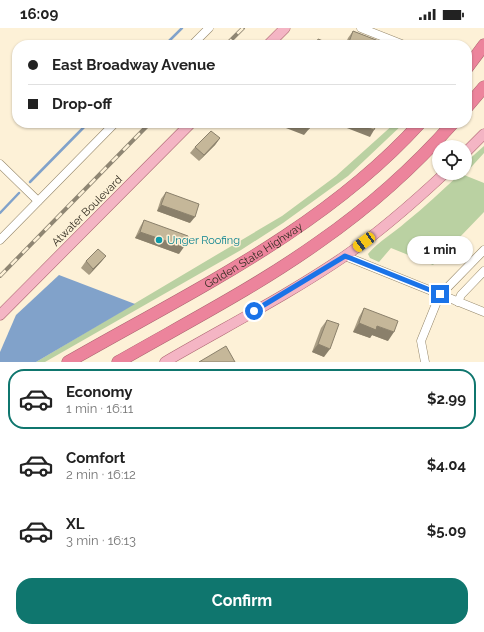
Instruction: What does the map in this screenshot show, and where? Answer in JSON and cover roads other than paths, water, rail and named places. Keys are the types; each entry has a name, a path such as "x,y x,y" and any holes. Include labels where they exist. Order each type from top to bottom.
{"highway":[{"path":"472,61 484,45"},
{"path":"472,101 484,87"},
{"path":"472,109 484,98"},
{"name":"Golden State Highway","path":"68,362 216,278 292,230 349,189 415,128"},
{"path":"425,154 448,128"},
{"path":"118,362 266,277 320,242 380,195 453,128"}],"main road":[{"path":"273,40 285,28"},
{"name":"Atwater Boulevard","path":"0,315 186,128"},
{"path":"472,146 484,135"},
{"path":"165,362 345,256 408,208 438,180"}],"street":[{"path":"197,40 209,28"},
{"path":"361,28 391,40"},
{"path":"0,240 110,128"},
{"path":"0,164 38,201"},
{"path":"425,362 421,341 441,295 484,250"},
{"path":"345,256 484,312"},
{"path":"458,302 461,295 484,271"}],"water":[{"path":"59,275 135,304 36,362 0,362 0,352 16,315"}],"waterway":[{"path":"170,40 182,28"},
{"path":"30,182 83,128"},
{"path":"0,213 19,193"}],"railway":[{"path":"231,40 243,28"},
{"path":"0,276 145,128"}],"place":[{"name":"Unger Roofing","path":"159,240"}]}
